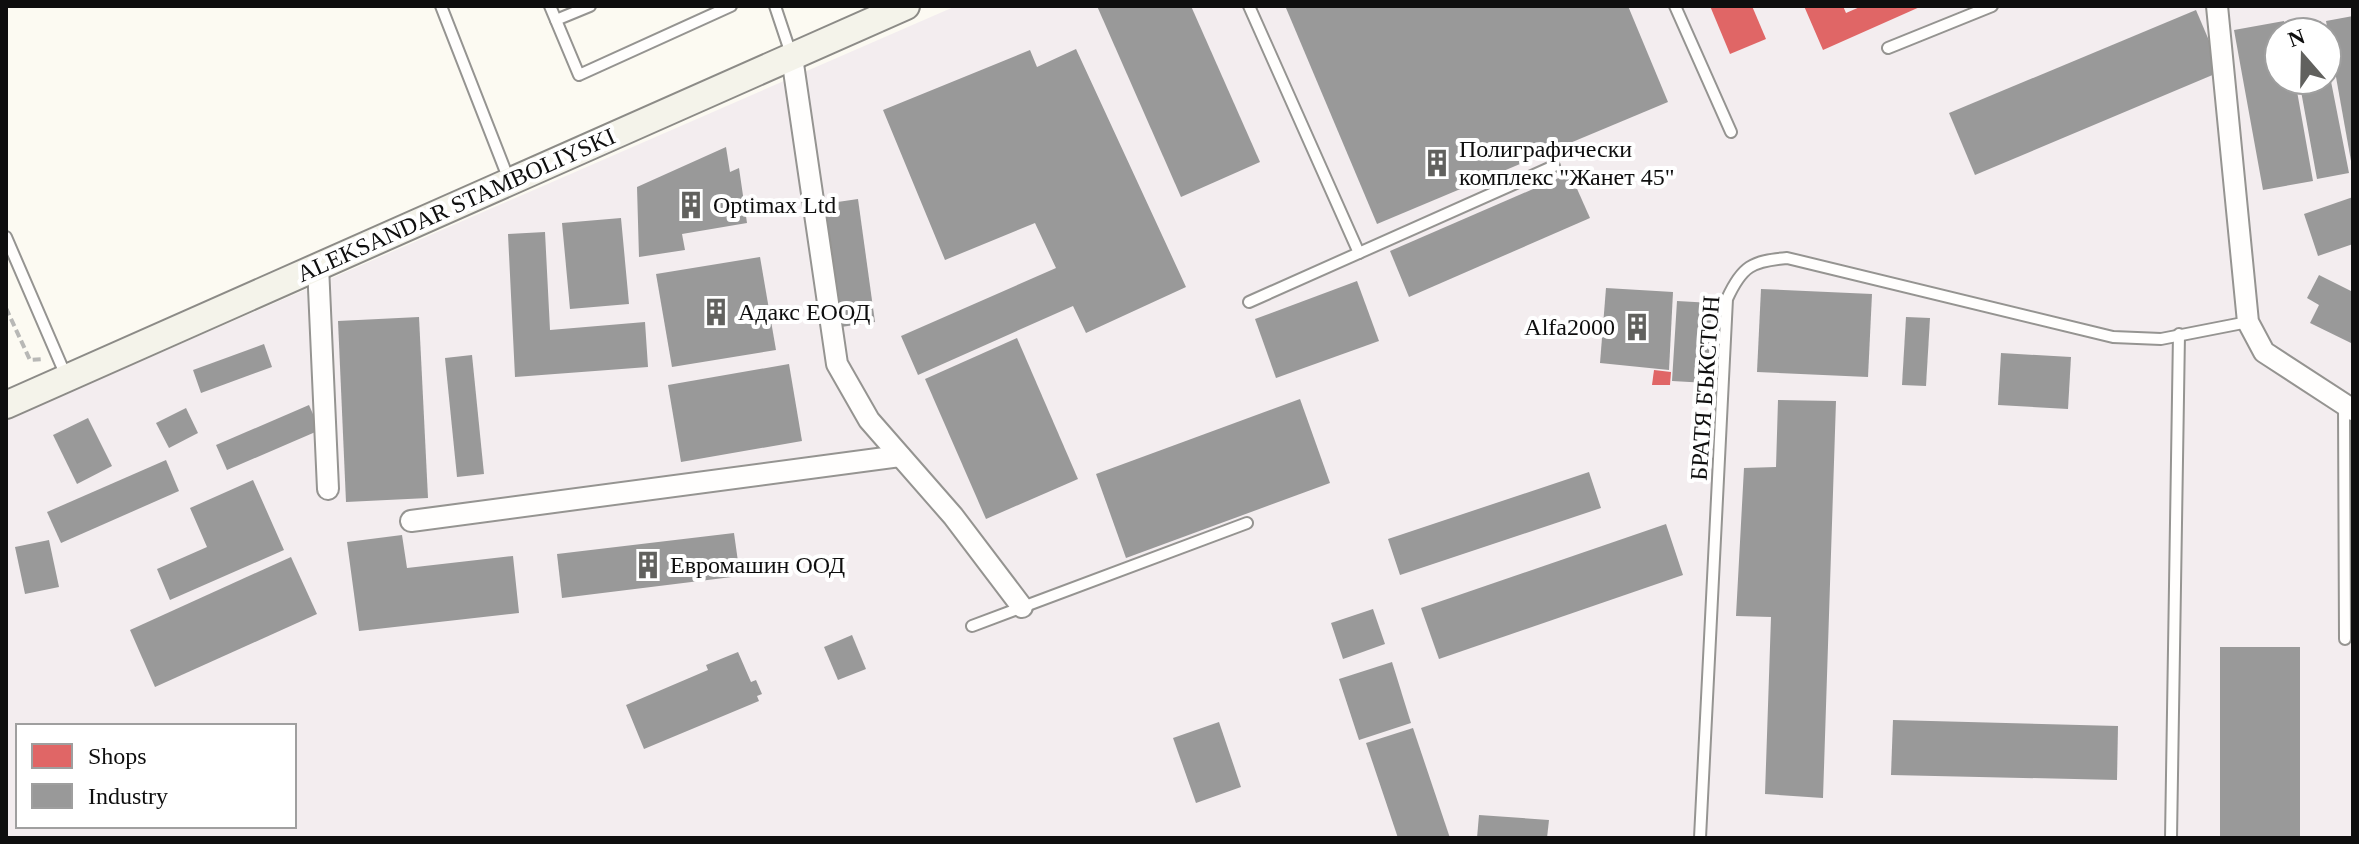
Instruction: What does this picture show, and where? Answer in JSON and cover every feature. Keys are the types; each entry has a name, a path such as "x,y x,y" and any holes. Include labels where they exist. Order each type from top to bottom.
{"street":[{"name":"ALEKSANDAR STAMBOLIYSKI","path":"6,405 62,366 318,266 906,6"},
{"path":"2217,6 2248,322 2264,352 2348,408"},
{"path":"792,57 837,364 869,420 953,516 1022,607"},
{"path":"318,266 328,489"},
{"path":"411,521 900,456"}],"lane":[{"path":"441,6 509,180"},
{"path":"550,6 579,75 731,6"},
{"path":"556,20 590,6"},
{"path":"775,6 792,57"},
{"path":"1249,6 1359,253"},
{"path":"1675,6 1731,132"},
{"path":"1888,48 1992,6"},
{"path":"1249,302 1554,166"},
{"path":"6,237 62,366"},
{"name":"БРАТЯ БЪКСТОН","path":"1700,838 1727,299 1737,276 1757,261 1787,258 2113,337 2161,339 2248,322"},
{"path":"2171,838 2179,334"},
{"path":"2345,639 2348,408"},
{"path":"972,626 1247,523"}],"path":[{"path":"6,308 30,360 62,366"}],"shaded area":[{"path":"956,6 2353,6 2353,838 6,838 6,420"}],"building: Shops":[{"path":"1710,6 1752,6 1766,39 1730,54"},
{"path":"1804,6 1843,6 1846,13 1862,6 1922,6 1823,50"},
{"path":"1654,370 1671,372 1670,385 1652,385"}],"building: Industry":[{"path":"1097,6 1191,6 1260,162 1181,197"},
{"name":"Полиграфически комплекс \"Жанет 45\"","path":"1628,6 1668,102 1377,224 1286,8"},
{"path":"2196,10 2222,71 1975,175 1949,113"},
{"path":"2353,16 2353,161 2339,96 2343,96 2343,18"},
{"path":"2263,25 2263,96 2298,96 2313,181 2263,190 2234,30"},
{"path":"1076,49 1186,287 1086,333 1073,306 918,375 901,336 1056,268 1035,223 945,260 883,110 1030,50 1037,67"},
{"path":"2302,96 2334,96 2349,173 2317,179"},
{"name":"Optimax Ltd","path":"726,147 730,172 739,168 747,223 682,234 685,250 639,257 637,187"},
{"path":"1570,173 1590,218 1409,297 1390,251"},
{"path":"2353,197 2353,244 2318,256 2304,214"},
{"path":"858,199 875,322 841,327 824,204"},
{"path":"621,218 629,304 570,309 562,223"},
{"path":"545,232 550,330 645,322 648,367 515,377 508,234"},
{"name":"Адакс ЕООД","path":"760,257 776,350 672,367 656,274"},
{"path":"2319,275 2353,292 2353,344 2310,323 2319,305 2307,298"},
{"path":"1357,281 1379,341 1276,378 1255,319"},
{"name":"Alfa2000","path":"1606,288 1673,292 1669,370 1600,363"},
{"path":"1761,289 1872,294 1868,377 1757,372"},
{"path":"1677,301 1712,303 1707,383 1672,381"},
{"path":"419,317 428,498 346,502 338,321"},
{"path":"1906,317 1930,318 1926,386 1902,385"},
{"path":"1017,338 1078,479 986,519 925,379"},
{"path":"264,344 272,367 201,393 193,370"},
{"path":"2001,353 2071,357 2068,409 1998,405"},
{"path":"472,355 484,474 457,477 445,358"},
{"path":"789,364 802,441 681,462 668,385"},
{"path":"1300,399 1330,483 1126,558 1096,474"},
{"path":"1778,400 1836,401 1823,798 1765,794 1771,617 1736,616 1744,468 1776,467"},
{"path":"309,405 320,430 227,470 216,445"},
{"path":"186,408 198,433 169,448 156,423"},
{"path":"88,418 112,466 77,484 53,435"},
{"path":"166,460 179,491 61,543 47,512"},
{"path":"1589,472 1601,508 1400,575 1388,539"},
{"path":"253,480 284,550 170,600 157,569 207,547 190,508"},
{"path":"1666,524 1683,575 1439,659 1421,608"},
{"name":"Евромашин ООД","path":"734,533 740,576 562,598 557,554"},
{"path":"402,535 407,568 513,556 519,613 359,631 347,542"},
{"path":"49,540 59,587 25,594 15,547"},
{"path":"291,557 317,614 155,687 130,630"},
{"path":"1373,609 1385,644 1343,659 1331,623"},
{"path":"852,635 866,669 838,680 824,647"},
{"path":"2220,647 2300,647 2300,838 2220,838"},
{"path":"738,652 751,682 756,680 762,694 757,696 759,701 644,749 626,705 708,670 706,665"},
{"path":"1392,662 1411,723 1359,740 1339,679"},
{"path":"1893,720 2118,726 2117,780 1891,775"},
{"path":"1219,722 1241,787 1196,803 1173,738"},
{"path":"1413,728 1450,838 1398,838 1366,743"},
{"path":"1479,815 1549,820 1547,838 1477,838"}],"place":[{"name":"Полиграфически комплекс \"Жанет 45\"","path":"1437,163"},
{"name":"Optimax Ltd","path":"691,205"},
{"name":"Адакс ЕООД","path":"716,312"},
{"name":"Alfa2000","path":"1637,327"},
{"name":"Евромашин ООД","path":"648,565"}]}
